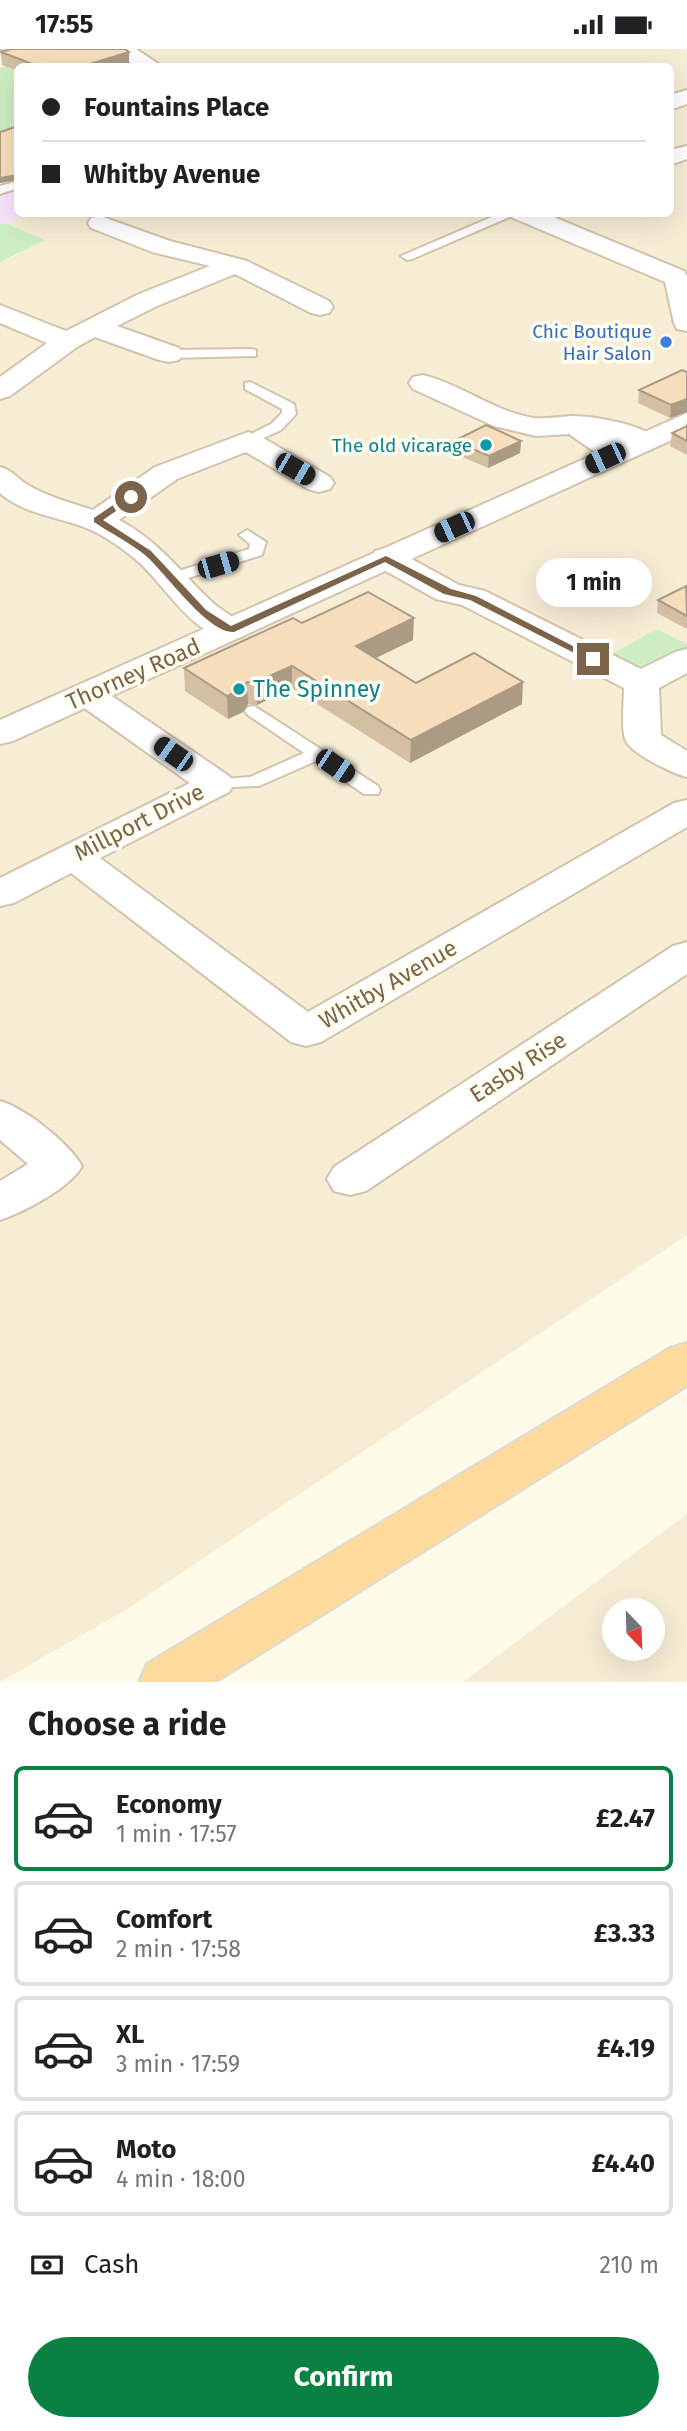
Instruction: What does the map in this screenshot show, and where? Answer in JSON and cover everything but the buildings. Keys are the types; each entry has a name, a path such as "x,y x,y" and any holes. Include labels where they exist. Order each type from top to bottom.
{"highway":[{"path":"167,1682 687,1362"}],"street":[{"path":"121,49 146,63"},
{"path":"532,217 675,277 683,286 682,313 687,323"},
{"path":"144,218 108,226 171,250 235,265 258,274 300,300 320,307"},
{"path":"0,390 67,341 148,300 235,265"},
{"path":"0,313 67,341"},
{"path":"95,328 169,354"},
{"path":"423,383 504,420 536,426 575,425 620,432 621,455"},
{"name":"Thorney Road","path":"0,733 621,455 687,422"},
{"path":"97,520 166,473 248,441 319,483"},
{"path":"0,476 16,491 41,503 97,520 148,553 203,612 230,630"},
{"path":"386,558 448,591 473,598 641,683"},
{"path":"641,683 687,659"},
{"path":"641,683 643,740 687,766"},
{"name":"Millport Drive","path":"0,894 216,784 88,695"},
{"name":"Whitby Avenue","path":"73,856 306,1032 687,811"},
{"name":"Easby Rise","path":"349,1179 687,955"},
{"path":"0,1116 60,1166 0,1203"}],"lane":[{"path":"407,255 503,217"},
{"path":"169,354 251,353"},
{"path":"248,441 276,427 289,414 289,407 250,386"},
{"path":"172,578 256,552 258,542 247,535"},
{"path":"254,711 371,790"},
{"path":"216,784 253,782 317,754"}],"shaded area":[{"path":"106,49 687,49 687,1235 129,1608 0,1682 0,262 19,254 5,223 20,217 674,217 674,63 126,63"},
{"path":"5,66 14,70 14,217 23,217 6,224 45,240 0,262 0,68"},
{"path":"687,1514 687,1682 463,1682"}],"green space":[{"path":"5,66 14,70 14,131 0,138 0,68"},
{"path":"5,223 45,240 0,262 0,225"},
{"path":"657,629 687,644 687,649 666,660 641,666 609,655"}],"place":[{"name":"Chic Boutique Hair Salon","path":"666,342"},
{"name":"The old vicarage","path":"486,445"},
{"name":"The Spinney","path":"239,689"}],"route":[{"path":"131,497 97,520 148,553 203,612 230,630 386,558 448,591 473,598 593,659"}]}
